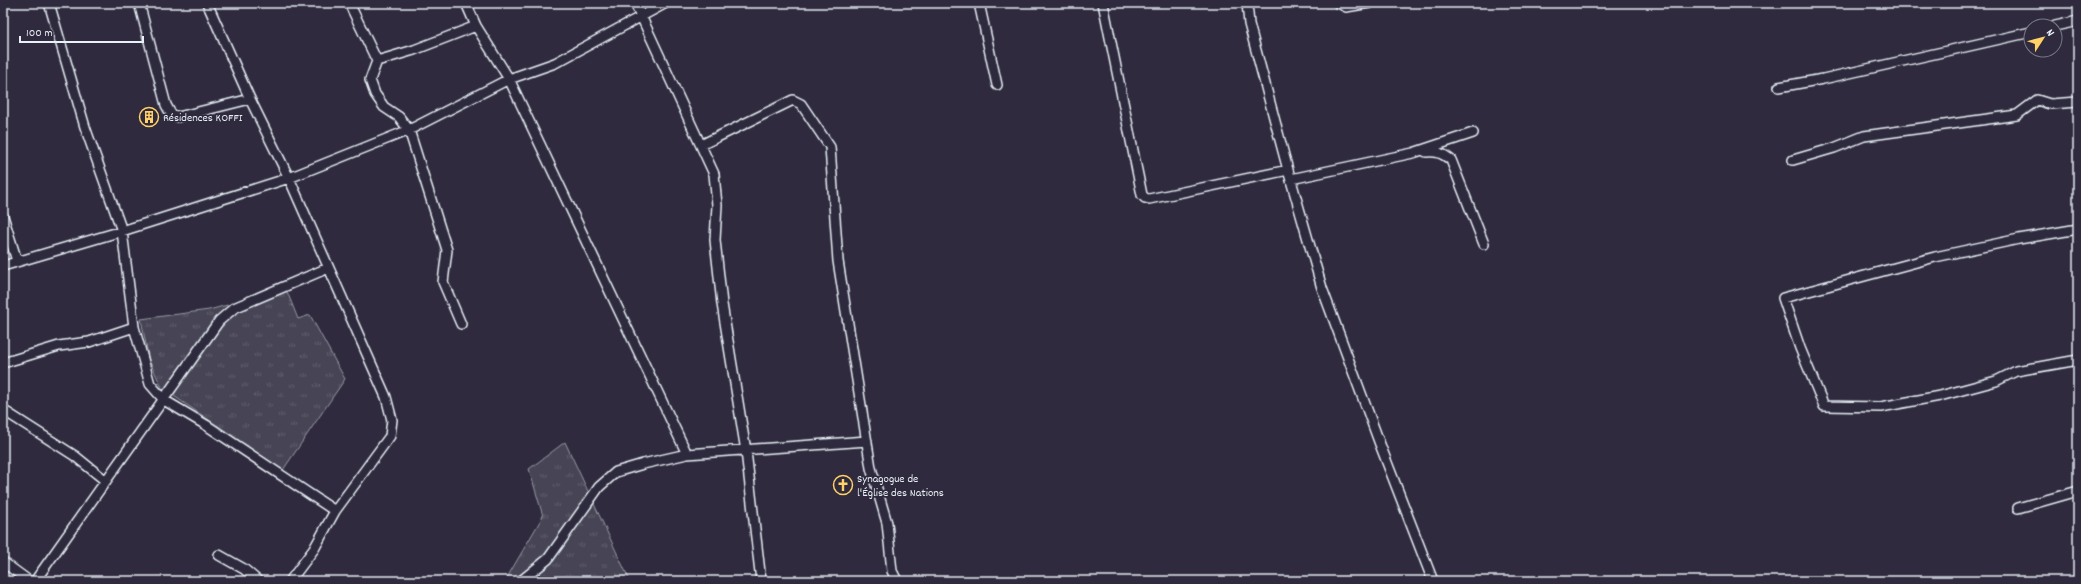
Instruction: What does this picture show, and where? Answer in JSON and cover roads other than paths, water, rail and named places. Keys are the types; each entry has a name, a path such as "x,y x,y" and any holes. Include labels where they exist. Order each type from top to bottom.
{"street":[{"path":"49,3 85,127 122,231 134,327 150,384 164,400 206,425 335,511"},
{"path":"139,3 155,68 166,105 171,114 178,117 250,99"},
{"path":"207,3 250,99 289,178 386,397 392,420 390,436 335,511 314,549 290,581"},
{"path":"349,3 377,61 370,80 375,94 384,107 399,117 409,130 447,250 443,282 461,324"},
{"path":"466,3 476,26 509,79 687,454"},
{"path":"635,3 714,174 717,206 715,240 722,304 746,450 761,581"},
{"path":"3,266 122,231 289,178 409,130 509,79 555,63 666,3"},
{"path":"979,3 997,85"},
{"path":"1103,3 1142,195 1145,198 1149,199 1413,153 1436,151 1444,154 1451,160 1484,244"},
{"path":"1247,3 1250,24 1289,175 1322,288 1381,448 1433,581"},
{"path":"1338,3 1346,7 1370,3"},
{"path":"2063,24 2078,21"},
{"path":"377,61 414,50 476,26"},
{"path":"1779,87 1823,79 2023,34"},
{"path":"701,145 793,100 801,104 830,147 838,261 871,468 887,523 892,570 897,581"},
{"path":"1793,160 1834,148 1864,136 2017,115 2037,100 2050,104 2078,102"},
{"path":"1413,153 1473,133"},
{"path":"3,216 17,262"},
{"path":"2078,229 1935,257 1783,298 1800,348 1824,406 1881,407 1940,396 1989,383 2016,371 2078,360"},
{"path":"35,581 219,321 234,308 328,268"},
{"path":"3,363 52,348 89,342 134,327"},
{"path":"3,410 75,456 106,481"},
{"path":"521,581 548,559 599,487 616,472 687,454 867,441"},
{"path":"2018,508 2078,491"},
{"path":"219,555 244,569 258,581"},
{"path":"3,562 29,581"}],"place":[{"name":"Résidences KOFFI","path":"149,117"},
{"name":"Synagogue de l'Église des Nations","path":"843,485"}]}
